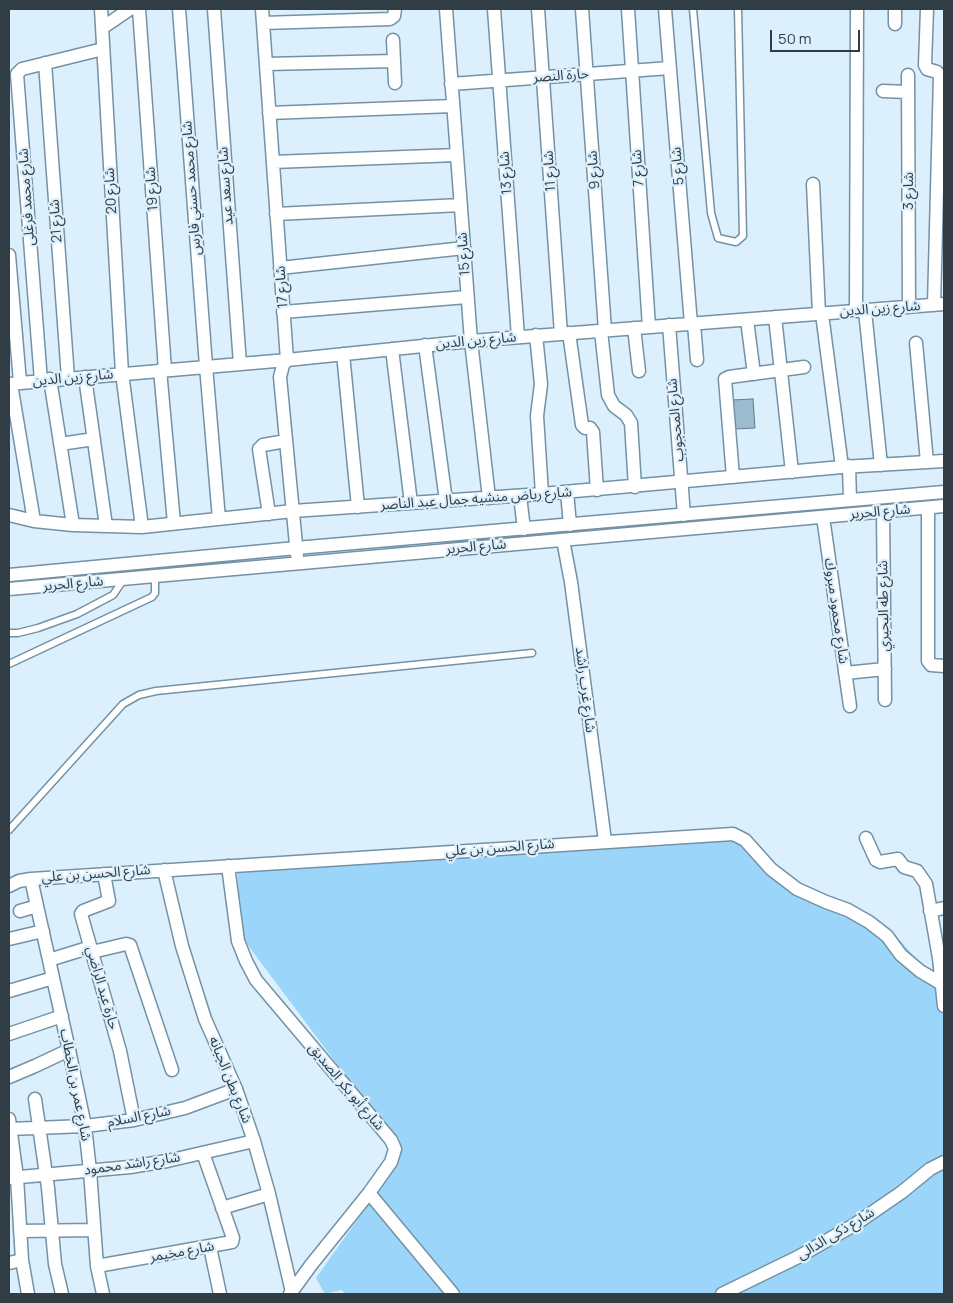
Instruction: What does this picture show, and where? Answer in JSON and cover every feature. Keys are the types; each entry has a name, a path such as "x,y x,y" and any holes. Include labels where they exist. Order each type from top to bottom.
{"street":[{"name":"شارع 20","path":"101,9 122,374 142,527"},
{"path":"102,28 130,9"},
{"name":"شارع 19","path":"140,9 162,370 174,523"},
{"name":"شارع محمد حسني فارس","path":"179,9 219,519"},
{"name":"شارع سعد عيد","path":"214,9 240,364"},
{"name":"شارع 17","path":"262,9 287,360 280,377 298,563"},
{"path":"263,23 390,18 394,16 395,9"},
{"name":"شارع 15","path":"446,9 467,296 489,498"},
{"name":"شارع 13","path":"494,9 518,337"},
{"name":"شارع 11","path":"538,9 565,333 582,425 585,428 590,428 593,432 597,490"},
{"name":"شارع 9","path":"582,9 603,330"},
{"name":"شارع 7","path":"628,9 649,327"},
{"name":"شارع 5","path":"665,9 692,324 697,360"},
{"path":"857,9 861,311 881,465"},
{"path":"894,24 895,9"},
{"path":"927,9 925,65 927,69 937,72 940,76 939,305"},
{"path":"393,40 395,83"},
{"name":"شارع محمد فرغلى","path":"46,380 17,74 22,69 103,49"},
{"path":"266,64 394,61"},
{"name":"شارع 21","path":"45,63 68,378"},
{"name":"حارة النصر","path":"452,84 670,68"},
{"name":"شارع 3","path":"908,75 909,307"},
{"path":"883,91 908,92"},
{"path":"269,113 453,106"},
{"path":"273,162 457,155"},
{"path":"813,184 820,314 850,500"},
{"path":"276,214 461,205"},
{"path":"280,268 464,248"},
{"path":"9,255 13,383 34,521"},
{"path":"284,312 467,296"},
{"name":"شارع زين الدين","path":"13,383 287,360 471,340 939,305"},
{"path":"774,317 792,472"},
{"path":"747,320 754,374"},
{"name":"شارع المحجوب","path":"669,326 684,515"},
{"path":"634,328 638,371"},
{"path":"603,330 608,395 614,406 626,415 631,423 635,487"},
{"path":"536,336 541,384 537,416 542,494"},
{"path":"916,342 927,462"},
{"path":"425,345 446,501"},
{"path":"392,349 411,503"},
{"path":"343,354 358,507"},
{"path":"733,477 725,381 729,377 804,367"},
{"path":"85,377 106,526"},
{"path":"46,380 60,444 73,525"},
{"path":"60,444 94,439"},
{"path":"269,514 260,449 264,445 286,441"},
{"name":"شارع رياض منشيه جمال عبد الناصر","path":"9,515 34,521 73,525 142,527 293,511 520,496 845,467 944,461"},
{"path":"567,492 570,525"},
{"name":"شارع الحرير","path":"9,575 296,548 944,492"},
{"path":"520,496 524,529"},
{"name":"شارع الحرير","path":"9,590 944,506"},
{"path":"928,508 928,661 931,665 944,666"},
{"name":"شارع طه البحيري","path":"883,512 885,700"},
{"name":"شارع محمود مبروك","path":"823,517 850,706"},
{"path":"494,531 496,546"},
{"path":"474,533 475,547"},
{"name":"شارع غرب راشد","path":"562,540 571,582 604,841"},
{"path":"154,562 155,576"},
{"path":"845,672 885,669"},
{"name":"شارع الحسن بن علي","path":"9,886 31,879 726,834 740,836 771,870 797,889 848,910 869,922 887,936 902,955 943,994"},
{"path":"866,838 878,862 898,859 904,867 917,871 926,884 930,911 940,936 943,994"},
{"name":"شارع أبو بكر الصديق","path":"228,866 238,940 256,980 391,1140 394,1149 391,1162 369,1193 291,1293"},
{"name":"شارع بطن الجبانه","path":"164,870 182,946 202,1010 236,1089 254,1141 269,1194 291,1293"},
{"name":"حارة عبد الراضي","path":"104,874 110,898 109,901 83,911 81,914 120,1052 134,1120"},
{"name":"شارع عمر بن الخطاب","path":"31,879 62,1016 84,1126 90,1171 97,1266 103,1294"},
{"path":"20,911 37,906"},
{"path":"930,911 944,908"},
{"path":"9,939 43,931"},
{"path":"49,960 91,950 126,944 130,945 172,1070"},
{"path":"9,991 53,978"},
{"path":"9,1034 62,1016"},
{"path":"9,1076 69,1050"},
{"name":"شارع السلام","path":"10,1125 40,1128 84,1126 134,1120 185,1108 236,1089"},
{"path":"35,1098 46,1174 55,1264 62,1294"},
{"path":"10,1125 13,1178 22,1260 28,1294"},
{"name":"شارع راشد محمود","path":"13,1178 167,1161 254,1141"},
{"name":"شارع مخيمر","path":"97,1266 232,1243 233,1240 203,1153"},
{"name":"شارع ذكى الدالى","path":"722,1294 798,1257 854,1225 902,1192 930,1169 944,1162"},
{"path":"369,1193 454,1294"},
{"path":"222,1208 269,1194"},
{"path":"20,1231 94,1230"},
{"path":"210,1247 220,1294"},
{"path":"9,1263 22,1260"}],"lane":[{"path":"693,9 711,213 718,238 736,242 743,236 738,9"},
{"path":"9,664 152,597 155,593 155,576"},
{"path":"9,633 18,633 38,628 77,614 113,595 124,579"},
{"path":"9,830 123,704 139,695 156,691 532,653"}],"shaded area":[{"path":"744,838 775,873 894,934 938,983 944,1019 944,1294 345,1294 342,1290 325,1294 316,1278 394,1168 393,1139 241,936 237,868"}],"building":[{"path":"753,399 755,428 735,429 732,400"}]}
